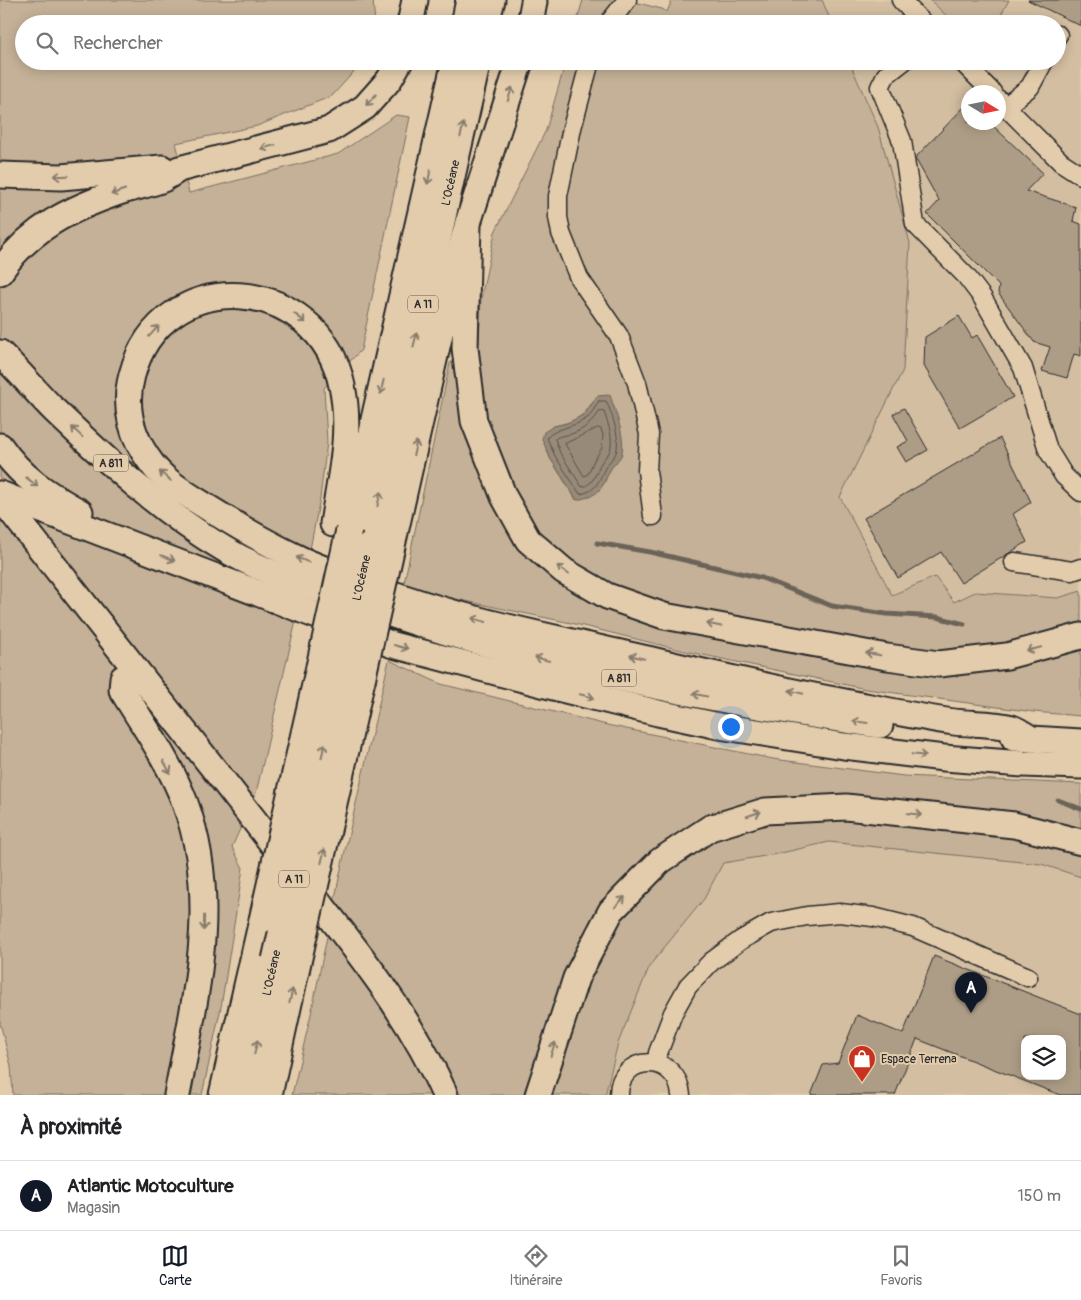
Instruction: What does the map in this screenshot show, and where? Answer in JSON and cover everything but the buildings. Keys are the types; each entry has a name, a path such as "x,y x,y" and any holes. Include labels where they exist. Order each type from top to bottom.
{"highway":[{"path":"412,15 415,0"},
{"path":"466,15 469,0"},
{"path":"488,15 492,0"},
{"path":"0,175 62,176 162,168 179,169 329,130 365,107 389,80 395,70"},
{"name":"L’Océane","path":"341,672 338,583 341,527 453,70"},
{"name":"L’Océane","path":"245,1095 286,966 312,799 341,672 381,546 476,70"},
{"path":"381,546 468,223 517,70"},
{"path":"0,272 18,249 56,218 120,191 162,180 179,169"},
{"path":"468,223 464,348 474,420 504,497 528,540 564,572 607,596 664,616 887,657 939,664 1007,656 1081,636"},
{"path":"341,527 346,429 345,401 336,363 327,346 312,328 296,314 277,303 258,298 237,295 222,296 200,301 169,316 150,336 141,350 128,389 130,417 138,444 155,468 185,493 268,544 304,561 403,598 486,622 816,697 953,722 1014,728 1031,739"},
{"name":"A 811","path":"5,358 80,435 164,508 224,549 255,565 298,583 429,628 604,675 693,694 828,718 904,728 1081,742"},
{"path":"0,446 16,467 31,481 64,503 110,526 122,540"},
{"path":"0,495 123,678 387,1019 412,1059 429,1095"},
{"name":"A 811","path":"0,495 394,644 561,690 658,713 759,733 898,753 1023,764 1081,766"},
{"path":"0,520 60,585 325,911 387,992 416,1035 445,1095"},
{"path":"123,678 122,690 162,758 185,803 198,852 202,879 204,918 200,965 177,1095"},
{"name":"L’Océane","path":"222,1095 262,920 312,799"},
{"path":"538,1095 576,978 611,911 660,861 710,828 765,811 846,807 1014,826 1081,842"},
{"path":"269,1095 286,966"}],"street":[{"path":"615,15 627,0"},
{"path":"901,0 915,15"},
{"path":"588,70 558,196 558,217 561,233 579,278 619,336 637,383 649,434 647,471 653,516"},
{"path":"892,70 886,75 880,87 902,141 915,224 966,276 982,297 1023,368 1048,450 1064,476 1081,492"},
{"path":"971,70 985,85"},
{"path":"1006,100 1030,87 1039,70"},
{"path":"1006,106 1061,162 1081,175"},
{"path":"1014,562 1072,570 1081,568"},
{"path":"655,1060 673,1013 688,986 711,962 741,940 771,923 807,916 840,913 873,917 914,928 1028,977"},
{"path":"619,1095 621,1082 627,1073 635,1066 655,1060 671,1070 680,1085 681,1095"}],"shaded area":[{"path":"0,0 373,0 374,15 15,15 15,70 355,70 332,96 257,126 176,143 189,193 338,154 396,115 410,117 361,350 324,388 327,442 320,498 296,621 256,793 232,847 243,868 221,1007 202,1095 13,1095 11,1066 0,1023"},
{"path":"583,0 626,0 667,12 672,0 822,0 828,15 579,15"},
{"path":"822,0 930,0 946,15 828,15"},
{"path":"930,0 1009,0 1001,15 946,15"},
{"path":"1009,0 1081,0 1081,591 1058,598 975,592 954,602 935,578 892,595 840,497 903,370 878,127 853,70 1066,70 1066,15 1001,15"},
{"path":"563,70 853,70 878,127 910,243 903,370 840,497 892,595 935,577 954,602 975,592 1058,598 1081,591 1081,716 1034,712 866,689 689,652 571,623 403,588 450,363 479,343 481,298 495,232 546,130","holes":["591,404 621,455 610,469 604,484 576,500 550,458 554,426 576,419"]},
{"path":"389,660 441,684 607,725 773,759 904,776 1081,784 1081,877 1041,864 829,842 777,854 723,863 704,899 650,965 618,1043 605,1095 292,1095"},
{"path":"829,842 1041,864 1081,877 1081,1095 605,1095 618,1043 650,965 704,899 723,863 777,854"}],"water":[{"path":"610,395 623,442 621,456 610,470 598,492 577,500 550,458 542,439 544,432 585,414 597,396"}],"waterway":[{"path":"597,543 650,552 762,578 832,606 886,614 937,617 964,624"},
{"path":"1058,800 1081,809"}],"place":[{"name":"Atlantic Motoculture","path":"971,1013"},
{"name":"Espace Terrena","path":"862,1083"}]}
